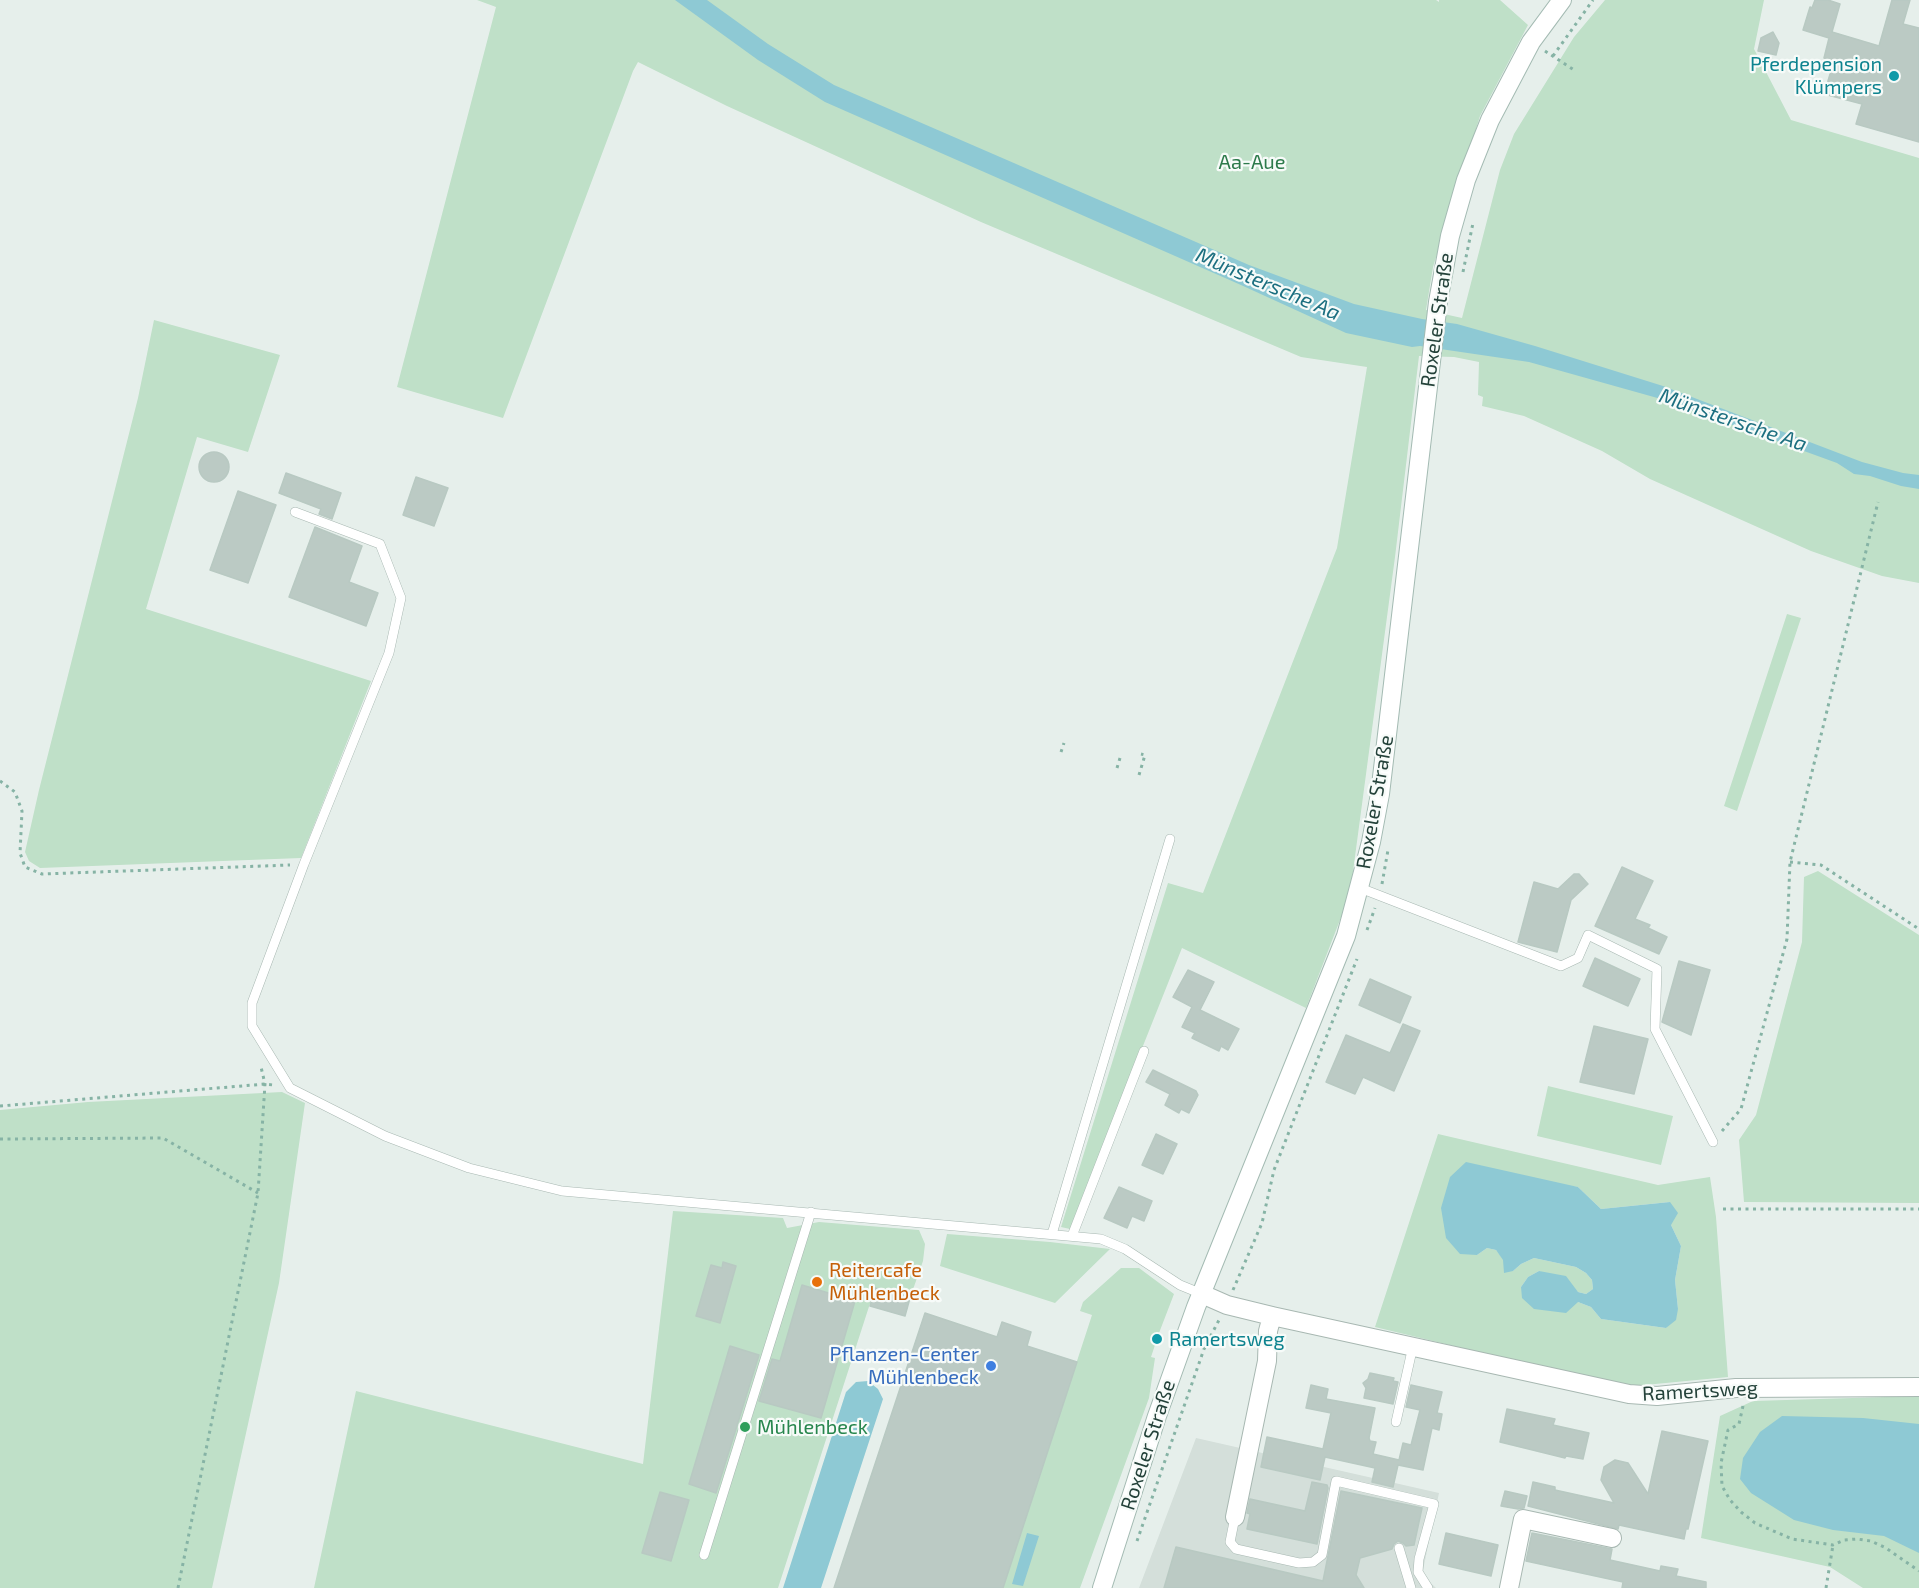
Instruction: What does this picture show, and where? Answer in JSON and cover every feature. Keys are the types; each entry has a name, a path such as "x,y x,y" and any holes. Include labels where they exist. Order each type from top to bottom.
{"main road":[{"name":"Roxeler Straße","path":"1102,1588 1157,1416 1202,1294 1329,983 1360,888 1380,794 1430,364 1450,236 1466,180 1490,120 1531,42 1562,0"},
{"name":"Ramertsweg","path":"1202,1294 1227,1305 1272,1316 1629,1394 1657,1396 1736,1388 1919,1387"},
{"path":"1235,1517 1267,1361 1268,1331 1272,1316"},
{"path":"1509,1588 1523,1519 1612,1538"}],"lane":[{"path":"295,512 380,544 401,598 389,653 304,864 252,1003 252,1026 290,1088 385,1136 469,1168 562,1191 1101,1239 1125,1249 1180,1285 1202,1294"},
{"path":"1052,1234 1170,839"},
{"path":"1360,888 1561,966 1578,958 1588,935 1657,969 1655,1029 1713,1142"},
{"path":"1072,1236 1144,1051"},
{"path":"704,1555 811,1212"},
{"path":"1396,1422 1413,1346"},
{"path":"1235,1517 1230,1542 1236,1549 1299,1563 1313,1562 1322,1555 1336,1481 1434,1504 1419,1559 1418,1572 1428,1588"},
{"path":"1399,1548 1411,1588"}],"path":[{"path":"1553,56 1593,0"},
{"path":"1531,42 1574,70"},
{"path":"1542,60 1553,43"},
{"path":"1462,274 1475,216"},
{"path":"1713,1142 1741,1108 1787,939 1790,862 1878,502"},
{"path":"1061,752 1064,743"},
{"path":"1139,775 1145,755 1141,754"},
{"path":"1117,768 1120,758"},
{"path":"0,781 15,792 21,811 20,854 25,867 42,874 304,864"},
{"path":"1790,862 1821,865 1919,928"},
{"path":"178,1588 258,1193 265,1084"},
{"path":"0,1106 265,1084 290,1088"},
{"path":"0,1139 163,1138 258,1193"},
{"path":"1723,1209 1919,1209"},
{"path":"1736,1388 1744,1396 1739,1424 1728,1430 1721,1463 1722,1486 1730,1500 1755,1523 1792,1539 1833,1545 1850,1540 1871,1541 1886,1548 1919,1571"},
{"path":"1826,1588 1833,1545"}],"shaded area":[{"path":"1196,1438 1439,1493 1422,1575 1436,1588 1139,1588"}],"green space":[{"name":"Aa-Aue","path":"477,0 1436,0 1439,2 1439,0 1500,0 1528,25 1480,116 1433,267 1426,310 1462,318 1500,170 1514,134 1574,37 1605,0 1764,0 1754,49 1791,120 1919,158 1919,583 1882,576 1811,551 1650,479 1602,451 1524,416 1482,406 1483,397 1478,395 1479,362 1454,357 1419,356 1350,894 1306,1008 1182,948 1070,1229 1061,1227 1168,883 1203,893 1337,548 1367,367 1301,357 981,222 727,106 638,62 503,418 397,387 496,7"},
{"path":"154,320 280,355 248,452 197,437 146,609 371,681 301,858 40,868 29,861 25,852 138,398"},
{"path":"1787,614 1801,618 1737,811 1724,806"},
{"path":"1818,871 1919,935 1919,1203 1744,1202 1739,1140 1756,1115 1802,942 1804,877"},
{"path":"1548,1086 1673,1116 1661,1165 1537,1136"},
{"path":"282,1092 305,1103 279,1283 212,1588 0,1588 0,1110 88,1102"},
{"path":"1438,1134 1658,1185 1710,1177 1716,1217 1728,1377 1624,1387 1375,1327","holes":["1450,1177 1578,1187 1601,1209 1670,1202 1671,1225 1681,1246 1675,1280 1678,1309 1666,1328 1601,1319 1591,1307 1521,1287 1528,1277 1539,1271 1578,1292 1586,1294 1593,1289 1592,1280 1576,1267 1534,1258 1513,1271 1496,1250 1487,1248 1477,1255"]},
{"name":"Mühlenbeck","path":"673,1211 783,1218 787,1228 819,1222 919,1230 925,1244 923,1261 910,1298 875,1288 778,1588 314,1588 356,1391 643,1464"},
{"path":"947,1234 1110,1249 1055,1303 940,1266"},
{"path":"1121,1268 1139,1268 1174,1294 1153,1343 1155,1345 1151,1357 1155,1358 1149,1398 1080,1588 1003,1588 1092,1315 1080,1311 1083,1302"},
{"path":"1919,1396 1919,1588 1863,1588 1830,1567 1701,1538 1720,1416 1753,1401"}],"water":[{"name":"Münstersche Aa","path":"675,0 707,0 768,44 834,85 1249,265 1354,304 1457,324 1663,386 1862,462 1919,475 1919,489 1854,474 1837,463 1661,399 1529,362 1420,346 1412,347 1346,333 825,102 758,60"},
{"path":"1466,1162 1578,1187 1601,1209 1670,1202 1678,1213 1671,1225 1681,1246 1675,1280 1678,1309 1676,1320 1666,1328 1601,1319 1591,1307 1578,1302 1566,1313 1534,1309 1522,1298 1521,1287 1528,1277 1539,1271 1566,1276 1578,1292 1586,1294 1593,1289 1592,1280 1576,1267 1534,1258 1513,1271 1504,1273 1503,1260 1496,1250 1487,1248 1477,1255 1460,1254 1446,1238 1441,1208 1450,1177"},
{"path":"868,1381 878,1389 883,1399 821,1588 783,1588 846,1392 856,1382"},
{"path":"1782,1416 1863,1418 1919,1424 1919,1553 1884,1536 1833,1530 1794,1520 1751,1493 1740,1479 1743,1458 1760,1432"},
{"path":"1027,1533 1039,1536 1023,1586 1012,1584"}],"building":[{"path":"1815,0 1828,0 1840,4 1832,32 1879,46 1892,0 1910,0 1903,24 1919,28 1919,142 1856,124 1862,104 1824,94 1834,61 1824,58 1829,38 1803,30 1810,7 1812,8"},
{"path":"1773,32 1779,43 1776,55 1758,51 1761,38"},
{"path":"214,452 225,456 229,467 225,478 214,482 203,478 199,467 203,456"},
{"path":"286,473 341,493 332,519 319,514 321,509 279,493"},
{"path":"416,477 448,488 434,526 403,515"},
{"path":"238,491 276,505 248,583 210,570"},
{"path":"315,527 362,546 349,582 378,593 366,626 289,597"},
{"path":"1622,867 1653,881 1635,919 1650,925 1648,928 1667,937 1659,954 1595,926"},
{"path":"1574,874 1579,874 1588,884 1571,900 1557,952 1518,942 1534,882 1558,889"},
{"path":"1595,958 1640,979 1628,1006 1583,986"},
{"path":"1679,961 1710,970 1691,1035 1662,1022"},
{"path":"1188,970 1214,982 1200,1010 1239,1029 1228,1050 1221,1046 1219,1051 1192,1038 1195,1033 1182,1027 1192,1007 1173,997"},
{"path":"1370,979 1411,997 1400,1023 1359,1005"},
{"path":"1403,1024 1420,1031 1394,1091 1363,1077 1355,1094 1326,1082 1346,1035 1390,1053"},
{"path":"1594,1026 1648,1039 1634,1094 1580,1082"},
{"path":"1153,1070 1196,1091 1198,1095 1189,1113 1181,1109 1179,1113 1165,1105 1170,1094 1146,1082"},
{"path":"1156,1134 1177,1144 1163,1174 1142,1165"},
{"path":"1119,1187 1152,1201 1144,1221 1132,1216 1127,1228 1104,1218"},
{"path":"723,1262 736,1266 720,1323 696,1316 711,1265 722,1268"},
{"path":"802,1285 855,1301 821,1418 759,1401 772,1359 780,1361"},
{"path":"875,1288 910,1298 905,1316 870,1306"},
{"path":"925,1313 997,1337 1002,1322 1031,1332 1027,1346 1077,1362 1003,1588 834,1588"},
{"path":"730,1346 759,1355 716,1493 689,1484"},
{"path":"1370,1373 1394,1378 1393,1381 1398,1382 1393,1404 1364,1398 1366,1388 1363,1383 1368,1379"},
{"path":"1311,1385 1328,1389 1326,1399 1375,1408 1369,1438 1370,1441 1376,1442 1373,1454 1399,1460 1403,1443 1411,1445 1420,1410 1406,1407 1411,1385 1442,1392 1437,1413 1442,1414 1439,1430 1432,1428 1423,1470 1398,1465 1393,1487 1372,1482 1375,1468 1325,1457 1320,1480 1261,1467 1267,1437 1323,1449 1331,1413 1306,1408"},
{"path":"1507,1409 1555,1419 1553,1425 1589,1433 1583,1459 1566,1456 1565,1458 1500,1442"},
{"path":"1662,1431 1708,1441 1684,1539 1619,1525 1618,1529 1528,1506 1533,1482 1555,1487 1555,1490 1614,1503 1601,1480 1604,1467 1615,1460 1628,1463 1648,1494"},
{"path":"1312,1482 1327,1485 1328,1488 1317,1544 1247,1529 1250,1499 1305,1511"},
{"path":"1341,1491 1422,1508 1414,1545 1406,1546 1398,1541 1392,1549 1360,1558 1356,1575 1364,1588 1164,1588 1176,1547 1323,1581"},
{"path":"1505,1491 1527,1496 1524,1508 1501,1506"},
{"path":"660,1492 689,1500 671,1561 642,1553"},
{"path":"1446,1533 1498,1545 1491,1576 1439,1564"},
{"path":"1532,1533 1612,1549 1610,1560 1660,1571 1661,1566 1678,1569 1676,1576 1706,1582 1706,1588 1622,1588 1623,1582 1526,1561"}],"place":[{"name":"Pferdepension Klümpers","path":"1894,76"},
{"name":"Reitercafe Mühlenbeck","path":"817,1282"},
{"name":"Ramertsweg","path":"1157,1339"},
{"name":"Pflanzen-Center Mühlenbeck","path":"991,1366"},
{"name":"Mühlenbeck","path":"745,1427"}]}
